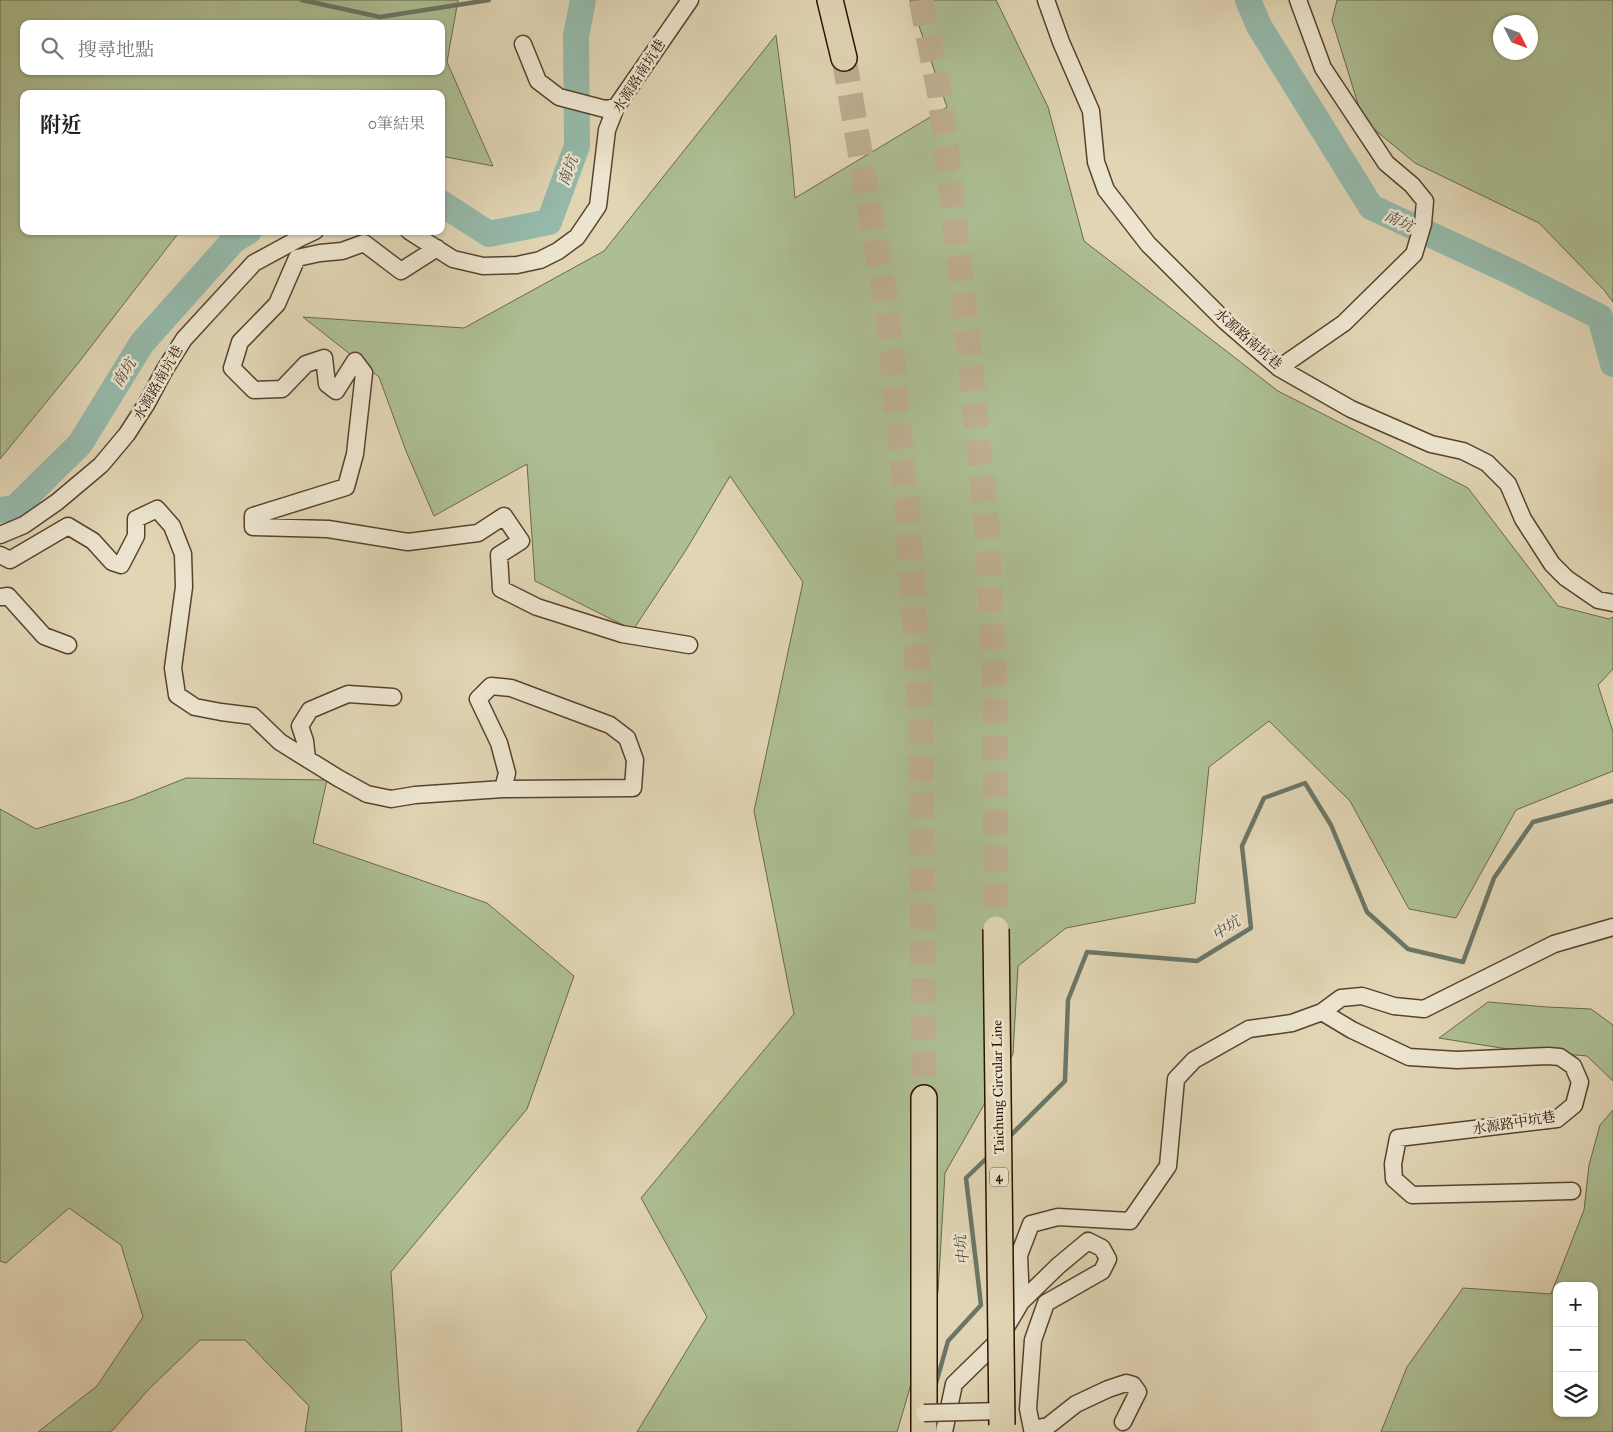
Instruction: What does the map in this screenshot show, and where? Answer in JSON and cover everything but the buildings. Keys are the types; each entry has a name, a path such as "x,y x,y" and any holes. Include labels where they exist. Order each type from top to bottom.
{"highway":[{"path":"830,0 844,58"},
{"name":"Taichung Circular Line","path":"996,929 1002,1418"},
{"path":"924,1098 924,1422"}],"street":[{"name":"水源路南坑巷","path":"416,235 453,259 483,266 517,266 540,260 558,251 578,237 598,206 611,108 690,0"},
{"name":"水源路南坑巷","path":"1046,0 1061,42 1091,110 1096,162 1106,190 1148,244 1225,321 1279,368 1352,409 1430,444 1463,451 1487,463 1508,484 1523,518 1552,564 1566,578 1590,595 1598,600 1613,603"},
{"path":"1279,368 1344,323 1414,254 1423,224 1425,201 1412,185 1386,163 1323,68 1298,0"},
{"path":"523,44 538,81 559,97 611,108"},
{"name":"水源路南坑巷","path":"0,535 24,525 57,502 101,465 128,434 184,339 254,263 306,235"},
{"path":"437,248 401,271 364,243 342,251 296,258 277,304 254,330 240,342 232,368 254,390 282,389 306,364 324,358 327,384 336,392 355,360 364,373 355,454 346,487 253,516 254,527 328,530 408,542 478,533 504,516 521,541 499,555 501,589 537,607 622,634 689,645"},
{"path":"0,555 10,560 68,526 93,541 112,562 121,565 136,536 136,519 157,509 172,526 183,554 184,587 173,668 177,695 195,707 253,716 280,742 367,794 391,799 415,795 503,789 633,788 635,760 627,738 610,725 511,688 491,686 478,699 499,743 507,772 503,789"},
{"path":"0,597 8,596 44,636 68,645"},
{"path":"307,758 305,741 300,726 310,710 348,694 393,697"},
{"path":"1021,1302 1019,1255 1031,1224 1058,1218 1130,1221 1168,1166 1176,1079 1194,1060 1249,1029 1292,1023 1322,1012 1341,998 1362,996 1394,1006 1424,1009 1554,944 1613,926"},
{"name":"水源路中坑巷","path":"1322,1012 1352,1030 1409,1057 1457,1060 1548,1056 1560,1057 1573,1066 1580,1082 1574,1105 1556,1119 1398,1138 1393,1164 1394,1179 1412,1194 1572,1191"},
{"path":"944,1432 954,1384 998,1341 1021,1302 1058,1266 1088,1242 1102,1248 1108,1258 1102,1271 1046,1303 1033,1340 1028,1409 1032,1429 1048,1426 1076,1404 1108,1389 1126,1383 1133,1384 1138,1392 1123,1422"},
{"path":"924,1422 1002,1418"}],"green space":[{"path":"0,0 458,0 447,62 493,166 445,157 445,90 20,90 20,235 177,235 79,362 0,459"},
{"path":"910,0 996,0 1048,107 1084,241 1278,391 1468,488 1558,606 1609,619 1613,617 1613,669 1598,685 1613,732 1613,771 1516,810 1456,918 1409,909 1350,801 1269,721 1209,767 1195,903 1066,928 1018,966 1013,1054 945,1173 938,1292 897,1432 637,1432 707,1317 641,1198 794,1014 754,811 803,582 730,476 686,550 633,630 535,581 527,464 434,516 406,451 379,377 303,317 464,328 604,251 776,35 795,198 947,107"},
{"path":"1337,0 1613,0 1613,302 1604,290 1539,223 1415,163 1363,120 1332,20"},
{"path":"186,778 327,780 313,843 487,903 574,976 527,1109 391,1272 402,1432 305,1432 309,1406 245,1340 200,1340 149,1389 111,1432 38,1432 97,1386 143,1317 121,1245 69,1208 6,1263 0,1261 0,809 36,829 131,800"},
{"path":"1488,1002 1591,1009 1613,1025 1613,1081 1587,1056 1501,1048 1439,1038"},
{"path":"1613,1110 1613,1432 1381,1432 1407,1367 1463,1288 1551,1294 1553,1289 1553,1417 1598,1417 1598,1282 1556,1282 1584,1210 1589,1165 1600,1125"}],"waterway":[{"path":"302,0 380,17 489,0"},
{"name":"南坑","path":"445,206 489,234 549,222 577,146 576,36 583,0"},
{"name":"南坑","path":"1248,0 1259,26 1371,207 1511,272 1600,317 1613,364"},
{"name":"南坑","path":"0,510 15,508 80,444 142,343 234,240 242,235"},
{"name":"中坑","path":"1008,1138 1065,1081 1068,1000 1087,952 1197,961 1251,928 1242,846 1264,798 1305,783 1331,825 1367,912 1408,949 1463,962 1494,878 1533,822 1613,801"},
{"name":"中坑","path":"935,1387 948,1341 981,1305 966,1178 990,1155"}],"tunnel":[{"path":"921,0 940,96 965,312 987,529 995,693 996,929"},
{"path":"844,58 887,310 907,506 921,724 924,1098"}]}
